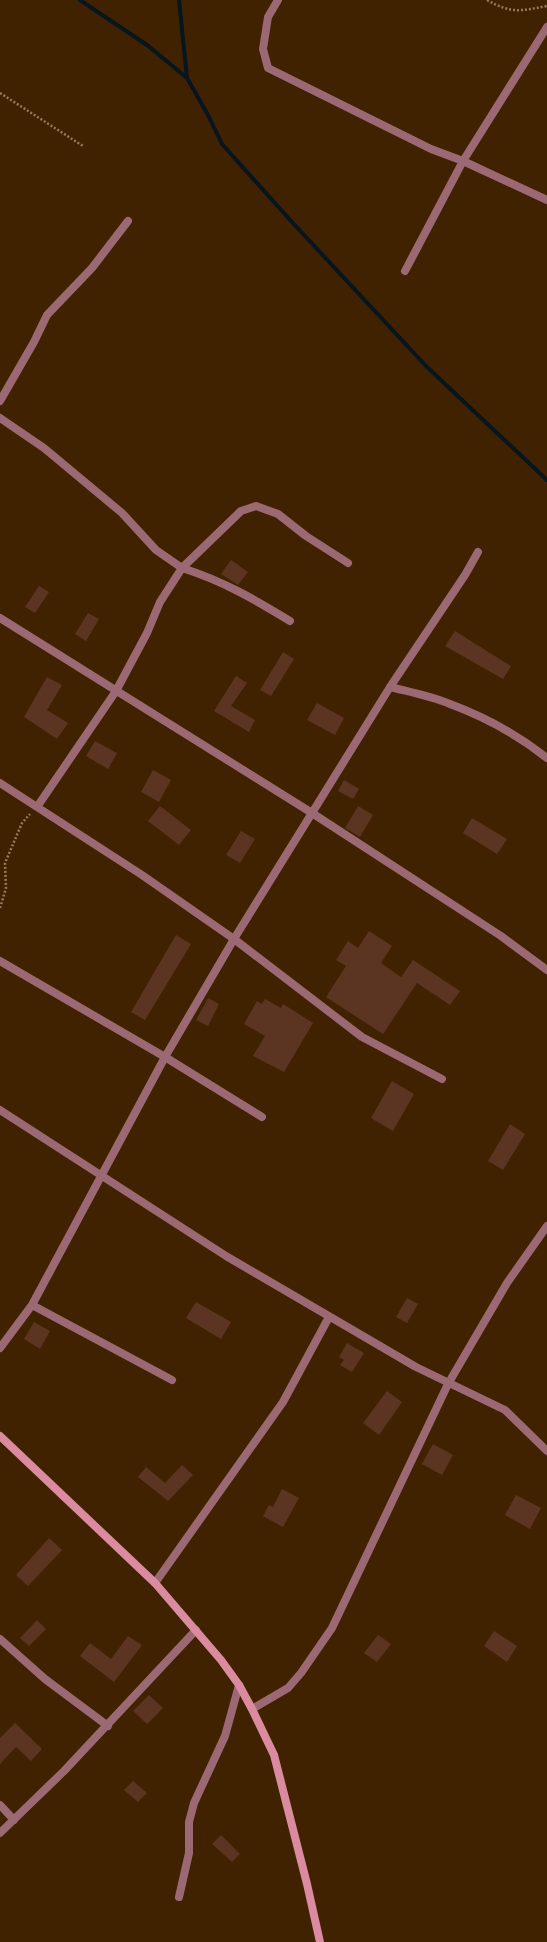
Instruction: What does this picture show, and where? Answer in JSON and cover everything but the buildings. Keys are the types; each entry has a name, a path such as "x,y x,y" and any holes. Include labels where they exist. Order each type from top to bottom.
{"street":[{"path":"278,0 268,17 262,49 268,68 431,149 463,161 547,200"},
{"path":"405,271 463,161 547,27"},
{"path":"0,401 34,342 47,314 92,268 128,221"},
{"path":"0,418 44,448 122,513 156,550 182,568 213,578 239,591 290,621"},
{"path":"37,807 116,691 147,633 160,602 182,568 241,510 256,506 278,514 306,536 348,563"},
{"path":"0,1348 32,1305 165,1057 234,939 390,687 465,575 478,552"},
{"path":"0,618 312,813 501,936 547,970"},
{"path":"390,687 449,703 494,723 530,744 547,758"},
{"path":"0,783 142,875 234,939 362,1037 442,1079"},
{"path":"0,961 165,1057 262,1117"},
{"path":"0,1110 226,1256 329,1317 448,1384 505,1410 547,1451"},
{"path":"252,1709 288,1688 302,1673 332,1628 448,1384 507,1283 547,1226"},
{"path":"32,1305 172,1380"},
{"path":"155,1583 283,1402 329,1317"},
{"path":"0,1436 155,1583 221,1660 239,1685 274,1755 307,1884 320,1942"},
{"path":"0,1833 64,1772 196,1630"},
{"path":"0,1639 45,1679 108,1726"},
{"path":"179,1897 190,1853 190,1822 194,1803 225,1736 239,1685"},
{"path":"0,1805 14,1820"}],"path":[{"path":"487,0 501,8 514,11 547,6"},
{"path":"0,93 83,146"},
{"path":"0,908 6,888 5,863 22,823 37,807"}],"waterway":[{"path":"80,0 147,45 187,78 208,115 222,144 292,222 426,366 547,480"},
{"path":"179,0 187,78"}]}
